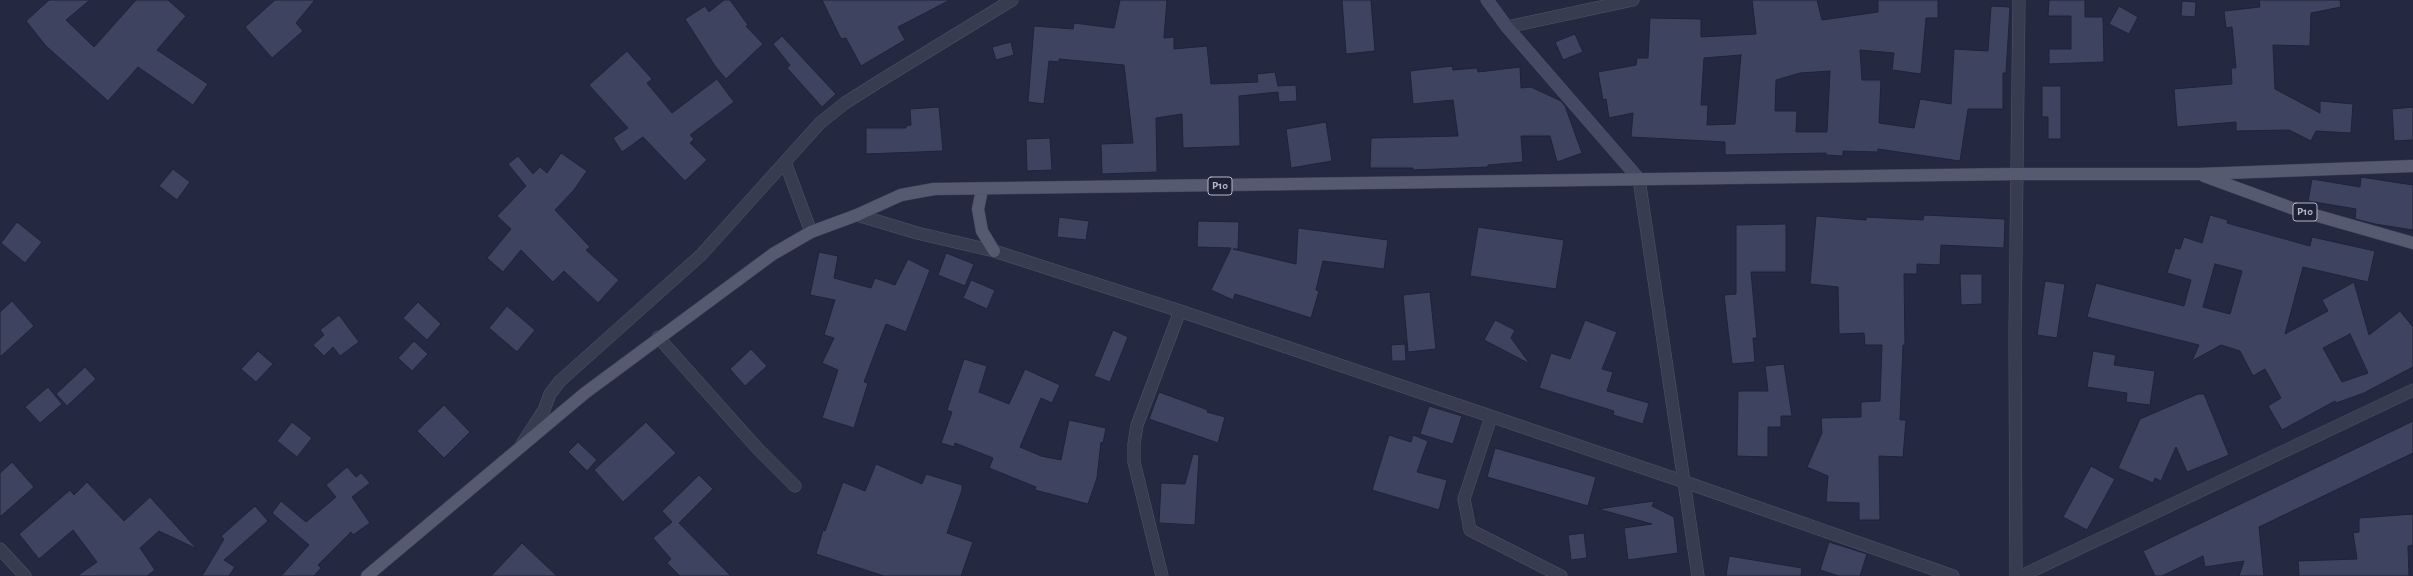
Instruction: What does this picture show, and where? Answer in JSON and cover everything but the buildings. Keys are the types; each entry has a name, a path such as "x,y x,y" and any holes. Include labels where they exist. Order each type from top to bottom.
{"main road":[{"path":"1487,0 1507,27 1639,179"},
{"name":"P10","path":"367,576 585,393 658,337 773,254 811,232 856,215 901,195 934,189 982,190 2016,174 2200,174 2413,166"},
{"name":"P10","path":"2200,174 2297,210 2413,243"},
{"path":"982,190 978,209 982,231 994,251"}],"street":[{"path":"522,445 544,410 550,394 560,381 701,255 820,123 845,104 1012,0"},
{"path":"1507,27 1633,0"},
{"path":"2016,576 2016,174 2019,0"},
{"path":"785,162 811,232"},
{"path":"1639,179 1698,576"},
{"path":"856,215 917,233 994,251 1180,311 1685,482 1952,576"},
{"path":"1162,576 1134,462 1134,444 1137,425 1180,311"},
{"path":"658,337 757,448 795,486"},
{"path":"2021,576 2413,390"},
{"path":"1491,417 1464,499 1470,530 1561,576"},
{"path":"0,549 25,576"}]}
